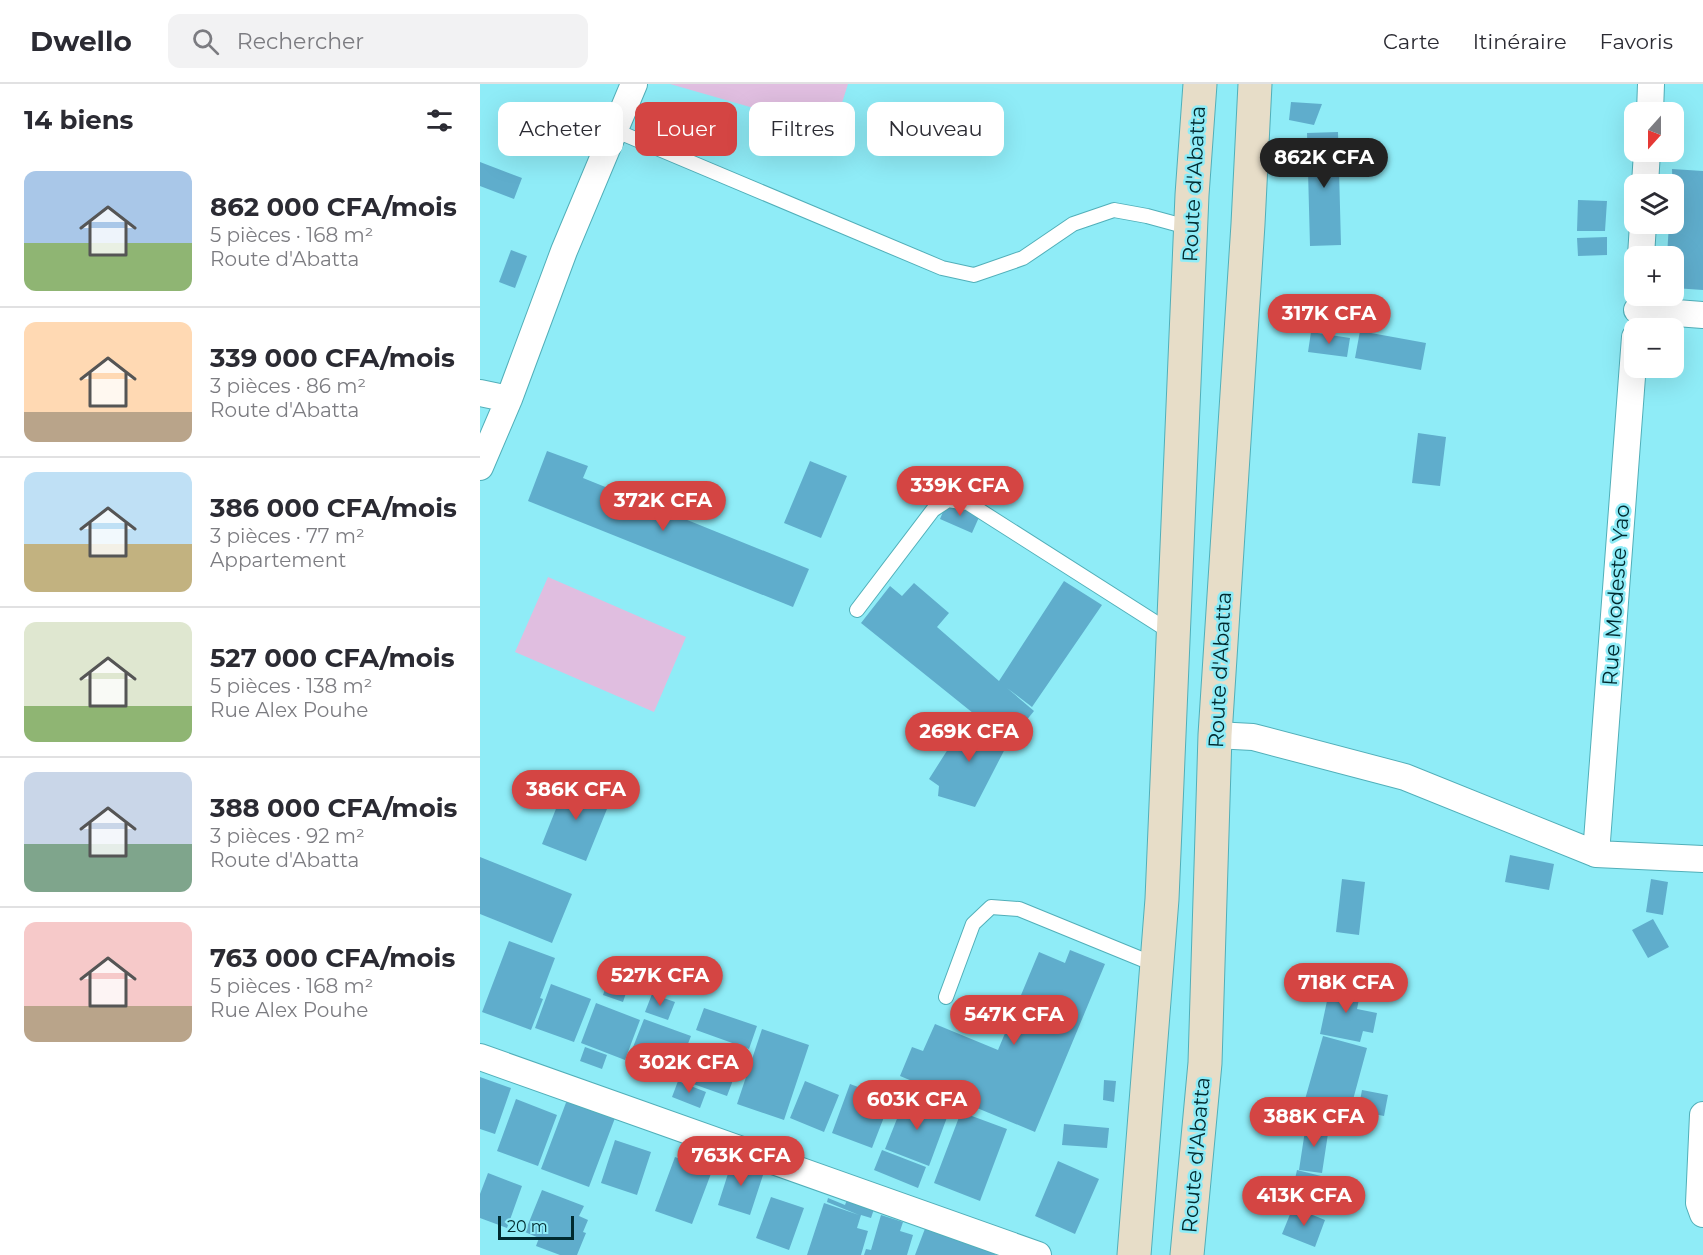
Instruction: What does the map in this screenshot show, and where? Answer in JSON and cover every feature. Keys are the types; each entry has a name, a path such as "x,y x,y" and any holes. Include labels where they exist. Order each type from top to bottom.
{"street":[{"path":"623,109 634,84"},
{"name":"Route d'Abatta","path":"1134,1255 1158,966 1191,228 1200,84"},
{"name":"Route d'Abatta","path":"1187,1255 1205,1063 1215,735 1255,84"},
{"path":"1651,102 1652,84"},
{"path":"480,467 509,399 564,251 603,156"},
{"path":"1637,311 1703,315"},
{"name":"Rue Modeste Yao","path":"1596,854 1632,378"},
{"path":"480,393 509,399"},
{"path":"1215,735 1253,737 1405,777 1596,854 1703,859"},
{"path":"480,1057 1022,1252"},
{"path":"1703,1115 1699,1203 1703,1214"}],"lane":[{"path":"623,134 942,268 975,275 1023,258 1073,224 1114,210 1148,216 1191,228"},
{"path":"857,610 933,510 948,500 968,503 1172,633"},
{"path":"946,997 973,924 991,907 1019,909 1158,966"}],"shaded area":[{"path":"670,84 848,84 842,102 749,102 749,107"},
{"path":"548,577 686,637 654,712 515,652"}],"building":[{"path":"1291,102 1322,104 1314,125 1289,120"},
{"path":"1338,132 1341,245 1310,246 1307,133"},
{"path":"480,162 522,178 514,199 480,186"},
{"path":"1672,169 1703,171 1703,290 1684,289 1684,246 1668,246 1668,234 1684,234 1684,174 1672,174"},
{"path":"1578,200 1607,201 1605,231 1577,231"},
{"path":"1607,237 1607,255 1578,256 1577,238"},
{"path":"511,250 527,256 515,288 499,282"},
{"path":"1360,331 1426,343 1421,370 1355,358"},
{"path":"1311,332 1350,338 1347,357 1308,352"},
{"path":"1418,433 1446,437 1440,486 1412,483"},
{"path":"547,451 588,466 583,478 809,569 793,607 528,501"},
{"path":"810,461 847,476 821,538 784,523"},
{"path":"948,500 980,515 972,533 940,519"},
{"path":"1064,581 1102,605 1032,707 1007,688 1034,711 1009,742 861,623 890,586 902,596 914,583 949,613 937,627 999,681"},
{"path":"971,713 1008,743 975,807 938,796 939,786 929,779"},
{"path":"567,781 611,799 586,861 542,844"},
{"path":"1510,855 1554,864 1549,890 1505,882"},
{"path":"480,857 572,894 552,943 480,914"},
{"path":"1342,879 1365,882 1359,935 1336,932"},
{"path":"1651,879 1668,882 1663,915 1646,912"},
{"path":"1653,919 1669,947 1648,958 1632,930"},
{"path":"509,941 555,958 531,1030 482,1012"},
{"path":"1070,950 1105,964 1035,1132 900,1076 912,1047 923,1051 935,1024 998,1050 1039,952 1065,963"},
{"path":"609,977 629,984 623,1002 603,995"},
{"path":"1331,982 1361,989 1357,1009 1377,1013 1373,1033 1363,1031 1360,1042 1320,1034"},
{"path":"551,984 591,999 574,1042 535,1028"},
{"path":"652,994 675,1002 668,1020 645,1012"},
{"path":"596,1003 640,1020 625,1060 581,1043"},
{"path":"704,1008 757,1026 749,1049 696,1030"},
{"path":"644,1019 691,1036 675,1077 628,1060"},
{"path":"762,1029 809,1045 784,1120 737,1104"},
{"path":"1323,1036 1367,1048 1347,1122 1302,1110"},
{"path":"696,1043 741,1059 727,1096 682,1080"},
{"path":"585,1047 607,1055 602,1069 580,1061"},
{"path":"480,1077 511,1088 495,1134 480,1129"},
{"path":"1104,1080 1116,1081 1114,1102 1103,1100"},
{"path":"678,1081 706,1092 700,1108 672,1097"},
{"path":"805,1081 839,1095 824,1132 790,1118"},
{"path":"850,1084 891,1099 872,1148 832,1133"},
{"path":"1362,1090 1388,1095 1384,1116 1358,1111"},
{"path":"906,1096 949,1112 929,1166 885,1149"},
{"path":"516,1099 557,1115 538,1166 497,1151"},
{"path":"567,1100 615,1118 589,1187 541,1169"},
{"path":"961,1112 1007,1129 980,1201 934,1183"},
{"path":"1064,1124 1109,1128 1107,1148 1062,1145"},
{"path":"1306,1124 1329,1127 1322,1173 1299,1170"},
{"path":"615,1140 651,1152 637,1195 601,1183"},
{"path":"882,1150 926,1167 918,1188 874,1170"},
{"path":"675,1157 712,1171 692,1224 655,1211"},
{"path":"733,1158 765,1169 750,1215 718,1205"},
{"path":"1058,1161 1099,1179 1075,1234 1035,1216"},
{"path":"1297,1170 1337,1180 1334,1191 1328,1189 1323,1209 1290,1201"},
{"path":"488,1173 522,1186 507,1228 480,1218 480,1194"},
{"path":"542,1190 584,1206 579,1216 588,1220 583,1232 586,1233 577,1255 560,1255 536,1246 539,1238 525,1232"},
{"path":"849,1194 876,1203 871,1218 861,1215 857,1228 868,1231 861,1255 807,1255 824,1203 859,1215 827,1202 828,1198 845,1205"},
{"path":"771,1197 804,1208 789,1250 756,1238"},
{"path":"1293,1207 1325,1220 1315,1247 1282,1234"},
{"path":"881,1215 903,1222 900,1231 913,1235 907,1255 864,1255 866,1249 871,1250"},
{"path":"929,1218 999,1245 995,1255 915,1255"}]}
